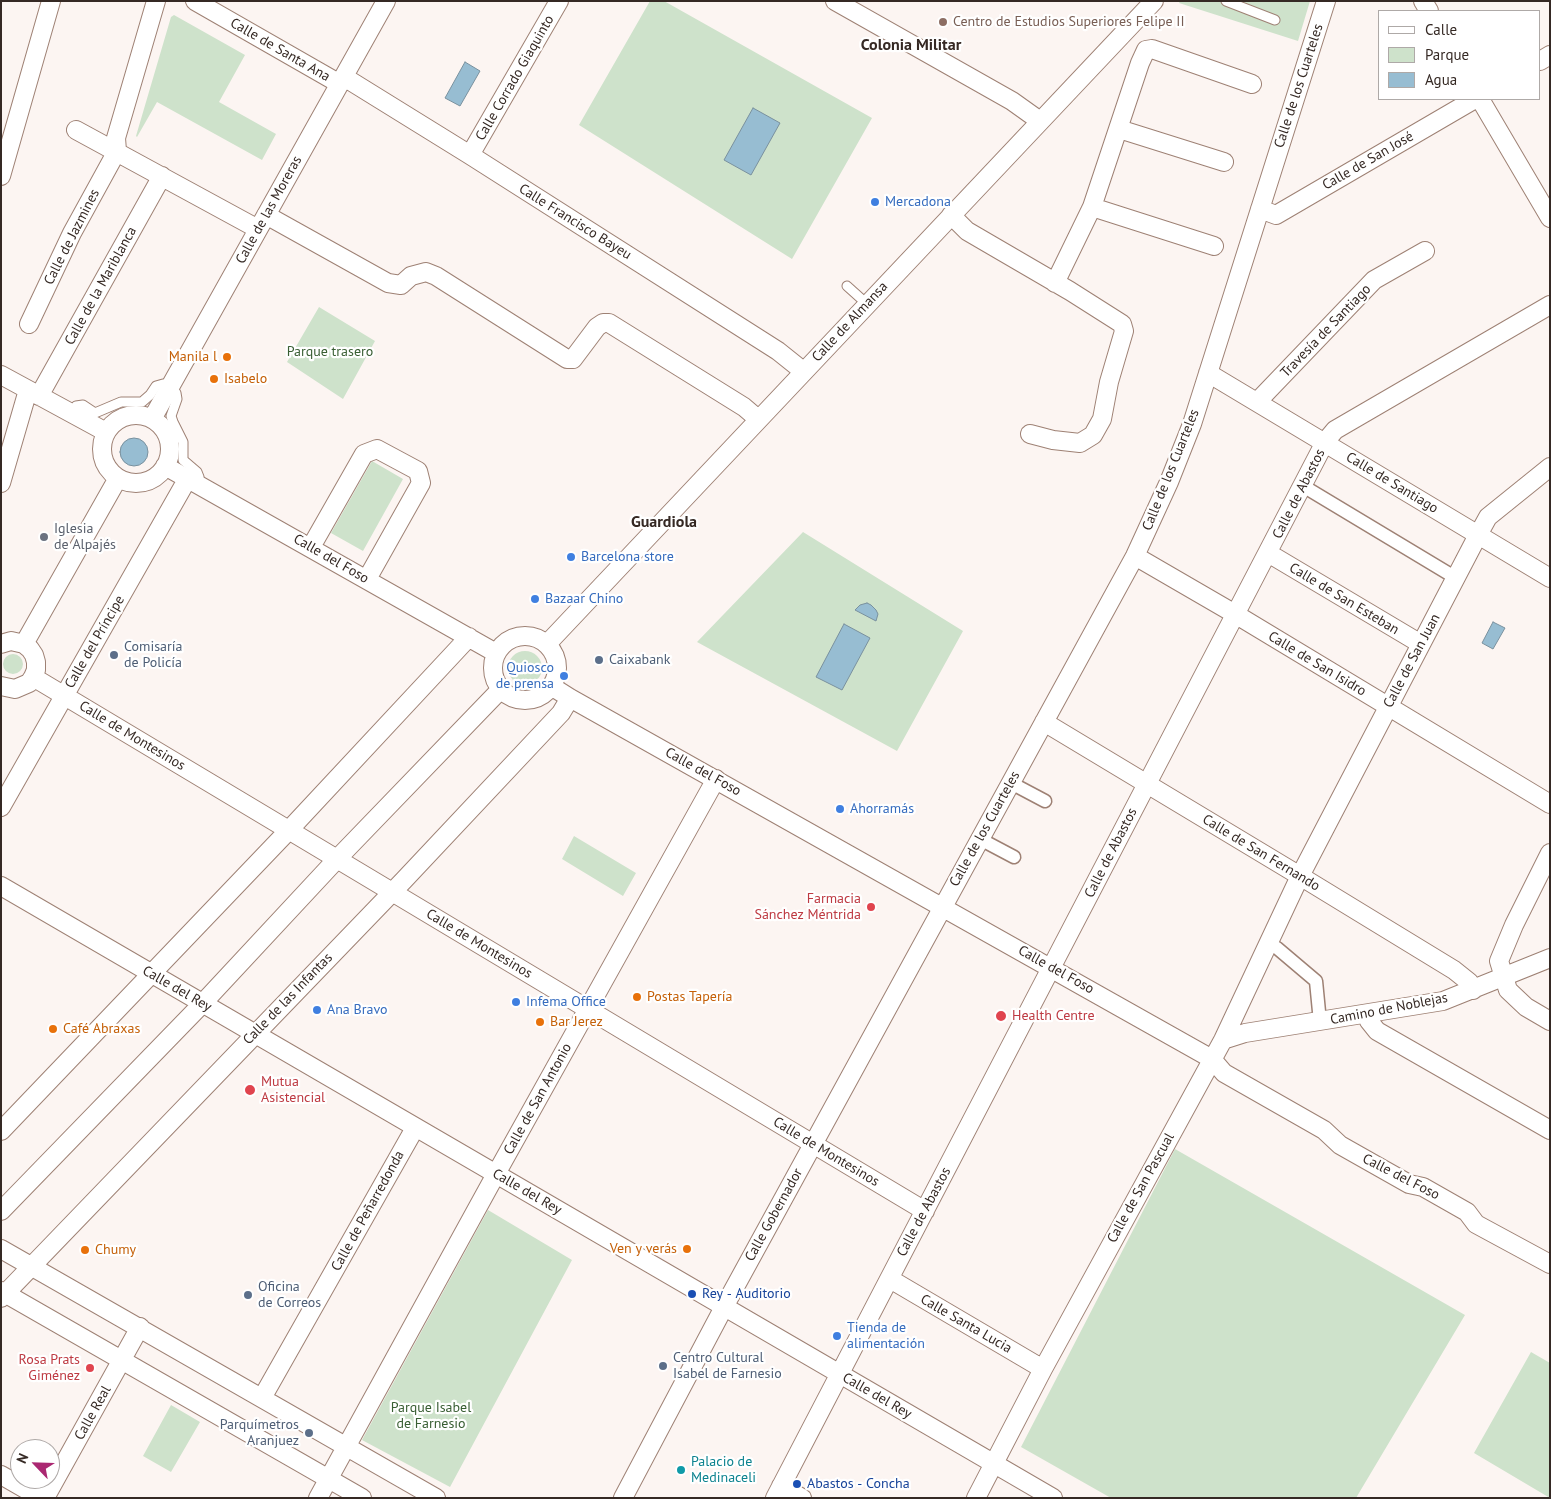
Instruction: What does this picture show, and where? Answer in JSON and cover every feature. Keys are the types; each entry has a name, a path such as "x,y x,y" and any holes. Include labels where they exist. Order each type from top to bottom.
{"street":[{"path":"1,176 51,1"},
{"path":"117,151 116,138 156,1"},
{"name":"Calle de Santa Ana","path":"195,1 342,80"},
{"name":"Calle de las Moreras","path":"152,419 386,1"},
{"name":"Calle Corrado Giaquinto","path":"470,155 559,1"},
{"path":"835,1 1012,101 1040,121"},
{"name":"Calle de Almansa","path":"547,644 1154,1"},
{"name":"Calle de los Cuarteles","path":"943,907 1135,556 1169,482 1192,424 1326,1"},
{"path":"1055,283 1092,207 1146,50 1152,49 1252,84"},
{"name":"Calle Francisco Bayeu","path":"342,80 470,155 778,351 803,371"},
{"name":"Calle de San José","path":"1260,209 1276,215 1472,100"},
{"path":"1481,100 1550,218"},
{"path":"1119,129 1224,162"},
{"path":"76,130 162,176 262,222 388,284 401,285 411,276 426,272 436,276 567,359 573,359 598,327 603,323 609,324 744,407 758,419"},
{"name":"Calle de Jazmines","path":"29,324 72,233 117,151"},
{"name":"Calle de la Mariblanca","path":"33,393 162,176"},
{"path":"1092,207 1214,246"},
{"path":"951,216 967,230 1122,324 1124,331 1109,382 1102,419 1094,435 1080,443 1053,440 1030,434"},
{"name":"Travesía de Santiago","path":"1257,402 1374,280 1425,251"},
{"name":"Calle de Abastos","path":"778,1492 1325,442 1335,430 1550,306"},
{"name":"Calle de Santiago","path":"1208,373 1550,578"},
{"path":"1,375 106,432"},
{"path":"1,483 33,393"},
{"path":"142,415 152,419 161,426 167,435 170,446 169,457 165,466 157,475 138,483 118,478 107,468 102,454 102,443 106,432 111,425 126,416 142,415"},
{"path":"311,547 364,454 377,448 418,471 421,483 367,579"},
{"name":"Calle del Foso","path":"165,466 496,653"},
{"name":"Calle de San Juan","path":"1300,876 1488,517 1550,467"},
{"path":"24,644 118,478"},
{"name":"Calle del Príncipe","path":"1,807 64,696 194,481"},
{"path":"1302,486 1456,578"},
{"name":"Calle de San Esteban","path":"1268,553 1421,644"},
{"name":"Calle de San Isidro","path":"1135,556 1235,614 1550,804"},
{"path":"519,636 539,638 547,644 556,659 557,668 551,686 543,694 532,699 523,700 507,694 501,689 495,680 493,670 496,653 502,645 510,639 519,636"},
{"path":"1,1131 289,830 469,637"},
{"path":"1,644 11,641 24,644 30,649 36,662 33,677 29,683 15,689 1,686"},
{"name":"Calle de Montesinos","path":"33,677 925,1212"},
{"name":"Calle del Foso","path":"551,686 1212,1059 1224,1073 1324,1130 1340,1145 1409,1184 1423,1187 1467,1212 1476,1224 1550,1264"},
{"path":"1,1211 202,1004 337,859 501,689"},
{"name":"Calle de las Infantas","path":"3,1294 392,892 561,713 570,698"},
{"name":"Calle de San Fernando","path":"1044,722 1454,970 1469,982 1473,990"},
{"name":"Calle de San Antonio","path":"318,1498 716,780"},
{"path":"1011,783 1045,801"},
{"path":"980,839 1014,857"},
{"path":"1550,853 1514,925 1499,961 1508,990 1526,1007 1550,1021"},
{"name":"Calle de San Pascual","path":"976,1498 1043,1369 1223,1040 1300,876"},
{"name":"Calle del Rey","path":"1,886 1053,1498"},
{"name":"Calle Gobernador","path":"623,1498 724,1307 943,907"},
{"path":"1268,944 1277,948 1316,981 1320,1022"},
{"name":"Camino de Noblejas","path":"1223,1040 1245,1033 1443,1001 1550,958"},
{"path":"1368,1014 1369,1021 1377,1031 1550,1130"},
{"name":"Calle de Peñarredonda","path":"262,1398 415,1128"},
{"path":"1,1249 32,1265 436,1498"},
{"name":"Calle Santa Lucia","path":"890,1279 1043,1369"},
{"path":"3,1294 362,1498"},
{"name":"Calle Real","path":"45,1498 140,1328"},
{"path":"1,1475 41,1498"},
{"path":"778,1492 802,1498"}],"lane":[{"path":"1226,1 1275,20"},
{"path":"847,286 867,304"},
{"path":"71,413 76,406 83,405 95,412 121,402 142,402 156,386 170,385 176,393 177,399 171,416 183,442 183,460 200,477 194,481"}],"green space":[{"path":"650,1 664,1 872,118 792,259 579,125"},
{"path":"1180,1 1310,1 1298,41 1179,3"},
{"path":"174,15 245,55 219,102 276,134 262,160 157,102 136,136 171,17"},
{"name":"Parque trasero","path":"319,307 375,341 343,399 287,362"},
{"path":"372,461 403,479 363,551 331,533"},
{"path":"803,532 963,631 897,751 697,642"},
{"path":"525,651 537,656 542,668 537,680 525,685 513,680 508,668 513,656"},
{"path":"9,654 17,654 23,660 23,668 17,674 9,674 3,668 3,660"},
{"path":"574,836 636,873 623,896 562,859"},
{"path":"1175,1149 1465,1315 1356,1498 1111,1498 1021,1447"},
{"name":"Parque Isabel de Farnesio","path":"488,1210 572,1260 450,1487 362,1440"},
{"path":"1531,1352 1550,1363 1550,1498 1474,1453"},
{"path":"171,1405 200,1422 171,1472 143,1456"}],"water":[{"path":"465,62 480,71 460,106 445,98"},
{"path":"753,108 780,123 751,175 724,160"},
{"path":"134,438 144,442 148,452 144,462 134,466 124,462 120,452 124,442"},
{"path":"867,603 878,614 876,621 855,610 860,605"},
{"path":"1493,622 1505,628 1493,649 1482,643"},
{"path":"844,624 870,638 842,690 816,677"}],"place":[{"name":"Centro de Estudios Superiores Felipe II","path":"943,22"},
{"name":"Mercadona","path":"875,202"},
{"name":"Manila l","path":"227,357"},
{"name":"Isabelo","path":"214,379"},
{"name":"Iglesia de Alpajés","path":"44,537"},
{"name":"Barcelona store","path":"571,557"},
{"name":"Bazaar Chino","path":"535,599"},
{"name":"Comisaría de Policía","path":"114,655"},
{"name":"Caixabank","path":"599,660"},
{"name":"Quiosco de prensa","path":"564,676"},
{"name":"Ahorramás","path":"840,809"},
{"name":"Farmacia Sánchez Méntrida","path":"871,907"},
{"name":"Postas Tapería","path":"637,997"},
{"name":"Infema Office","path":"516,1002"},
{"name":"Ana Bravo","path":"317,1010"},
{"name":"Health Centre","path":"1001,1016"},
{"name":"Bar Jerez","path":"540,1022"},
{"name":"Café Abraxas","path":"53,1029"},
{"name":"Mutua Asistencial","path":"250,1090"},
{"name":"Ven y verás","path":"687,1249"},
{"name":"Chumy","path":"85,1250"},
{"name":"Rey - Auditorio","path":"692,1294"},
{"name":"Oficina de Correos","path":"248,1295"},
{"name":"Tienda de alimentación","path":"837,1336"},
{"name":"Centro Cultural Isabel de Farnesio","path":"663,1366"},
{"name":"Rosa Prats Giménez","path":"90,1368"},
{"name":"Parquímetros Aranjuez","path":"309,1433"},
{"name":"Palacio de Medinaceli","path":"681,1470"},
{"name":"Abastos - Concha","path":"797,1484"}],"district":[{"name":"Colonia Militar","path":"911,45"},
{"name":"Guardiola","path":"664,522"}]}
